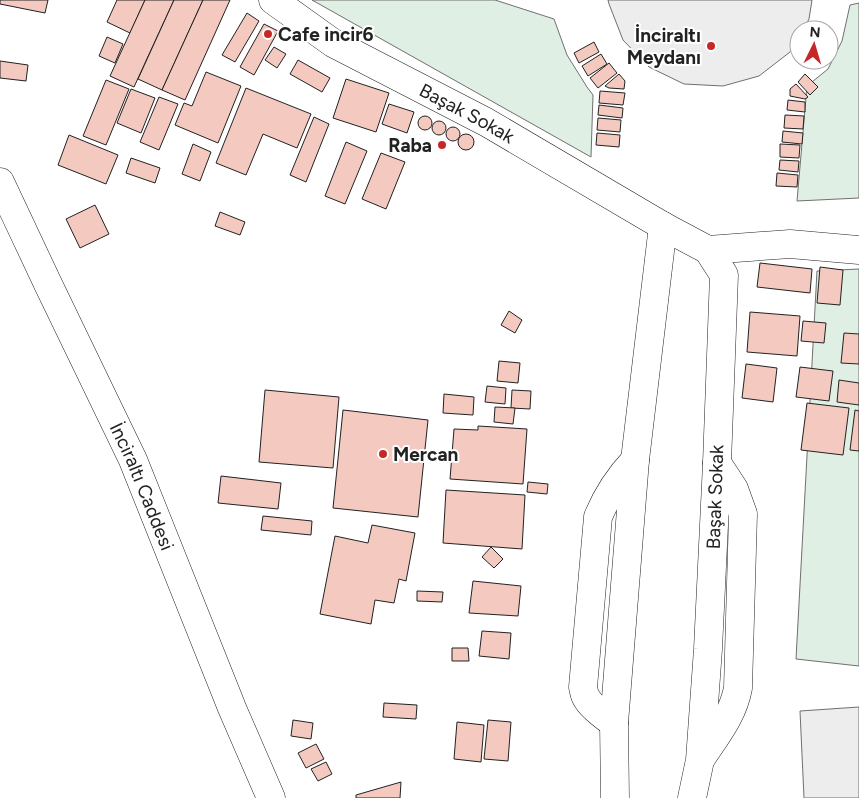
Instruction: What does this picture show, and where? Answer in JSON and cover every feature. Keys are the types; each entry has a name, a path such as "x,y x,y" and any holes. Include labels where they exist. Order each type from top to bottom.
{"street":[{"name":"Başak Sokak","path":"273,0 333,43 486,122 663,226 708,250 724,275 718,463 708,649 700,760 692,798"},
{"name":"İnciraltı Caddesi","path":"0,182 134,460 228,698 271,798"},
{"path":"615,798 614,723 635,460 663,226"},
{"path":"708,250 790,244 859,250"}],"green space":[{"path":"312,0 495,0 554,19 567,55 593,95 591,157"},
{"path":"859,3 859,198 797,201 807,86 827,70 839,70 839,47 850,5"},
{"path":"859,269 859,666 796,659 817,271"}],"shaded area":[{"name":"İnciraltı Meydanı","path":"608,0 812,0 808,20 789,20 789,53 759,76 723,86 684,84 649,67 623,40"},
{"path":"859,707 859,798 804,798 800,711"}],"building":[{"path":"0,0 48,0 45,13 0,4"},
{"path":"117,0 145,0 130,33 107,22"},
{"path":"145,0 174,0 134,87 110,76"},
{"path":"174,0 203,0 162,90 138,79"},
{"path":"203,0 230,0 185,100 162,90"},
{"path":"247,13 259,21 235,62 222,55"},
{"path":"264,24 278,31 254,75 240,67"},
{"path":"107,37 123,44 115,63 99,56"},
{"path":"594,42 599,52 579,63 574,53"},
{"path":"274,47 286,54 277,68 265,60"},
{"path":"601,54 607,64 588,76 582,66"},
{"path":"298,60 330,78 322,92 290,74"},
{"path":"0,61 28,65 26,81 0,78"},
{"path":"609,63 617,73 598,88 590,78"},
{"path":"206,72 241,86 218,143 175,125 184,103 192,106"},
{"path":"619,74 625,81 624,89 605,86"},
{"path":"805,74 818,87 810,95 798,82"},
{"path":"346,79 389,93 376,132 333,118"},
{"path":"106,80 129,89 106,145 83,136"},
{"path":"796,84 808,97 805,99 790,96 790,89"},
{"path":"246,88 311,114 297,148 263,134 246,175 216,163"},
{"path":"131,89 155,98 141,133 117,123"},
{"path":"600,91 625,93 623,105 599,103"},
{"path":"159,97 178,104 159,150 140,142"},
{"path":"788,100 805,102 805,112 787,110"},
{"path":"389,104 414,112 407,133 382,124"},
{"path":"599,105 623,108 622,118 598,115"},
{"path":"785,115 804,116 803,129 784,128"},
{"path":"425,116 430,118 432,123 430,128 425,130 420,128 418,123 420,118"},
{"path":"314,117 329,124 306,182 290,175"},
{"path":"598,118 621,120 620,132 597,130"},
{"path":"439,121 444,123 446,128 444,133 439,135 434,133 432,128 434,123"},
{"path":"450,127 456,127 460,134 456,141 450,141 446,137 446,131"},
{"path":"783,131 803,133 802,144 782,142"},
{"path":"597,133 620,135 619,147 596,145"},
{"path":"466,134 474,142 466,150 458,142"},
{"path":"69,135 118,155 106,184 58,165"},
{"path":"346,142 367,151 345,204 325,196"},
{"path":"193,144 211,152 200,181 182,174"},
{"path":"780,144 800,145 799,158 780,157"},
{"path":"381,153 405,162 386,209 362,199"},
{"path":"131,158 160,168 155,183 126,173"},
{"path":"780,160 799,161 798,172 779,170"},
{"path":"777,173 798,175 797,187 776,186"},
{"path":"95,205 109,234 80,248 66,219"},
{"path":"220,212 245,222 240,235 215,226"},
{"path":"760,263 812,269 810,293 757,287"},
{"path":"820,267 843,270 840,305 817,303"},
{"path":"509,311 522,320 515,333 501,325"},
{"path":"750,312 800,316 797,356 747,352"},
{"path":"803,321 826,323 824,343 801,341"},
{"path":"844,333 859,334 859,364 841,363"},
{"path":"499,361 520,363 518,383 497,381"},
{"path":"746,364 777,368 773,402 742,398"},
{"path":"800,367 833,371 829,401 796,397"},
{"path":"839,380 859,383 859,405 837,402"},
{"path":"487,386 506,388 505,404 485,402"},
{"path":"265,390 339,397 333,468 259,462"},
{"path":"512,390 531,391 530,409 511,408"},
{"path":"444,394 474,397 473,415 443,413"},
{"path":"807,403 849,408 843,455 801,450"},
{"path":"495,407 515,408 513,424 494,422"},
{"path":"343,410 428,420 418,517 333,508"},
{"path":"855,410 859,411 859,451 850,450"},
{"path":"478,426 527,429 523,484 450,479 454,429 478,430"},
{"path":"221,476 281,483 278,509 218,503"},
{"path":"528,482 548,484 547,494 527,492"},
{"path":"446,490 525,495 522,549 443,543"},
{"path":"263,516 312,521 311,535 261,530"},
{"path":"372,525 415,533 406,581 399,579 394,603 375,600 371,624 320,614 335,536 368,543"},
{"path":"491,547 503,559 494,568 482,557"},
{"path":"473,581 521,586 518,616 469,613"},
{"path":"417,591 443,592 442,602 417,601"},
{"path":"482,631 511,633 509,659 479,656"},
{"path":"452,648 468,648 469,661 452,661"},
{"path":"384,703 417,705 416,719 383,717"},
{"path":"293,720 313,723 311,739 291,736"},
{"path":"488,720 511,722 508,761 484,759"},
{"path":"457,722 484,725 481,762 454,759"},
{"path":"316,744 324,759 306,768 298,753"},
{"path":"326,762 332,774 318,781 311,769"},
{"path":"401,782 400,798 356,798 356,795"}],"place":[{"name":"Cafe incir6","path":"268,34"},
{"name":"İnciraltı Meydanı","path":"711,46"},
{"name":"Raba","path":"442,145"},
{"name":"Mercan","path":"383,454"}]}
